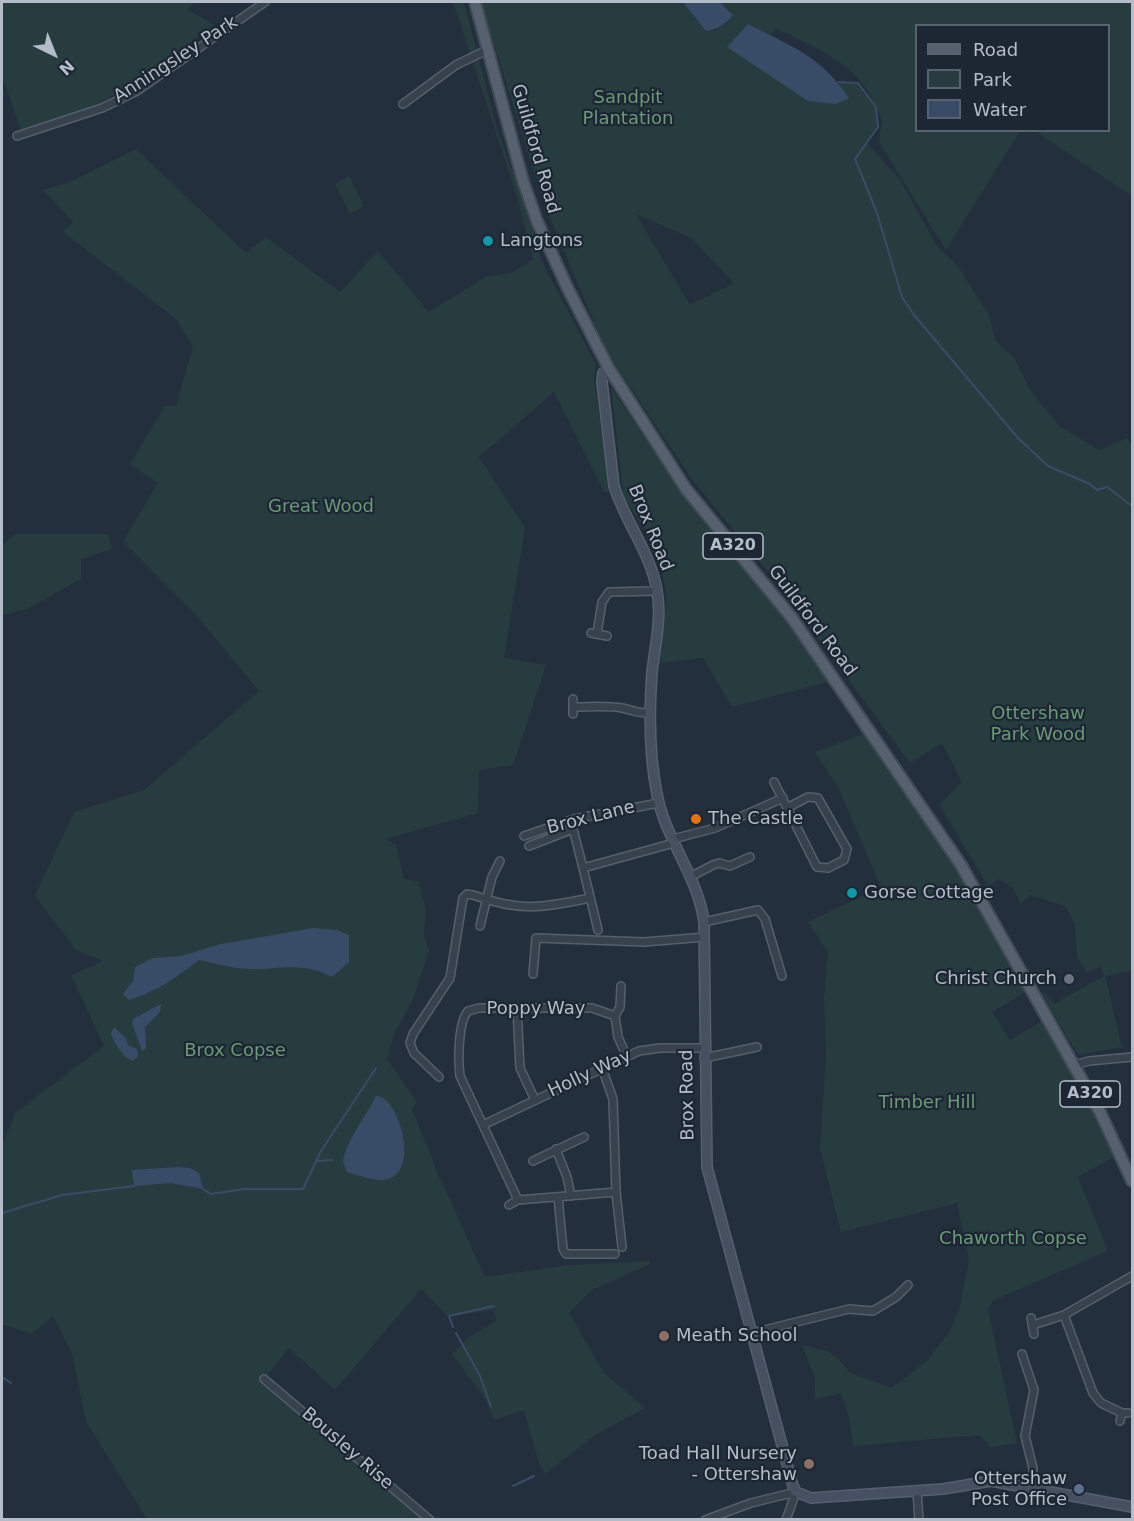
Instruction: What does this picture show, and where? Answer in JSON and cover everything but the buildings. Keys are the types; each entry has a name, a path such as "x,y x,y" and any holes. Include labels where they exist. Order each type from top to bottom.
{"main road":[{"name":"Guildford Road","path":"475,2 537,221 568,290 608,367 686,489 792,618 954,854 979,893 1074,1065 1132,1181"}],"street":[{"name":"Anningsley Park","path":"17,136 102,108 137,91 265,2"},
{"path":"403,104 456,64 489,49"},
{"name":"Brox Road","path":"608,367 602,382 614,486 619,503 650,564 659,608 650,714 651,766 659,803 700,903 704,922 707,1167 796,1492"},
{"path":"607,636 594,634 602,602 609,592 657,591"},
{"path":"573,699 573,711 608,707 622,708 638,714 650,714"},
{"path":"774,782 783,798 787,808 817,867 828,868 844,860 847,849 818,798 808,797 787,808"},
{"path":"583,868 715,828 783,798"},
{"name":"Brox Lane","path":"524,836 574,819 659,803"},
{"path":"529,846 573,829 598,930"},
{"path":"690,877 719,863 730,866 750,857"},
{"path":"480,926 500,861"},
{"path":"439,1077 414,1053 410,1047 410,1039 450,978 463,898 467,894 510,906 542,908 590,898"},
{"path":"704,922 758,910 765,919 782,976"},
{"path":"533,974 536,938 644,942 705,937"},
{"path":"621,986 620,1007 615,1016 618,1037 627,1057"},
{"name":"Poppy Way","path":"483,1125 459,1069 465,1015 479,1008 592,1008 615,1016"},
{"path":"517,1008 520,1068 535,1100"},
{"name":"Holly Way","path":"483,1125 602,1068 653,1048 704,1053 755,1045"},
{"path":"1074,1065 1080,1062 1132,1058"},
{"path":"602,1068 613,1099 616,1192 622,1247"},
{"path":"483,1125 518,1200"},
{"path":"533,1161 584,1137"},
{"path":"556,1149 567,1176 571,1196"},
{"path":"509,1205 518,1200 616,1192"},
{"path":"558,1197 563,1249 566,1254 615,1254"},
{"path":"1034,1334 1032,1321 1064,1316 1132,1276"},
{"path":"752,1333 811,1321 849,1309 873,1311 896,1298 908,1285"},
{"path":"1064,1316 1093,1393 1101,1403 1125,1413 1120,1421"},
{"path":"1022,1354 1034,1390 1025,1436 1032,1468 1033,1488"},
{"name":"Bousley Rise","path":"264,1379 430,1520"},
{"path":"705,1520 751,1503 796,1492 811,1498 917,1491 991,1481 1132,1506"},
{"path":"917,1491 919,1520"},
{"path":"786,1520 796,1492"}],"green space":[{"path":"2,2 196,2 187,9 214,25 141,81 95,105 22,133 2,75"},
{"path":"453,2 464,2 497,129 530,219 541,260 596,364 594,379 610,491 605,493 554,392 479,457 525,528 504,658 546,665 513,765 479,770 478,813 386,839 396,845 404,879 418,881 426,911 424,936 429,951 413,999 393,1037 387,1059 417,1102 412,1109 439,1176 485,1277 569,1265 650,1261 650,1264 592,1290 569,1313 604,1373 645,1408 597,1434 545,1474 538,1460 524,1410 494,1420 486,1400 452,1354 468,1338 496,1321 494,1310 447,1316 421,1289 335,1390 289,1348 262,1382 424,1519 147,1519 86,1422 72,1353 53,1316 32,1334 2,1324 2,1146 15,1113 104,1046 71,975 103,961 76,950 35,896 74,812 144,790 259,691 197,616 123,541 158,483 130,464 165,406 176,406 193,347 176,319 63,232 73,222 43,190 70,182 136,149 246,253 266,237 340,292 378,251 429,312 487,276 512,273 533,259 516,193"},
{"path":"481,2 683,2 706,31 713,31 728,22 731,11 720,2 1132,2 1132,196 1036,132 1110,132 1110,24 915,24 915,132 1019,132 946,250 879,142 882,120 877,109 878,127 867,143 900,180 937,246 957,265 989,315 995,340 1015,359 1031,391 1059,426 1099,450 1127,438 1132,445 1132,971 1105,976 1122,1047 1078,1055 1042,994 1044,993 1054,1004 1104,976 1101,966 1087,973 1077,958 1075,924 1065,906 1030,895 1021,904 1013,889 1000,879 988,886 939,804 962,782 942,743 910,763 776,581 693,481 606,351 543,201","holes":["748,24 771,36 775,28 833,58 858,78 875,105 858,83 838,82 848,98","636,214 691,238 734,283 690,305"]},
{"path":"349,176 364,206 350,214 335,184"},
{"path":"611,387 681,493 794,629 831,681 732,707 703,658 660,663 667,597 662,571 647,533 624,498"},
{"path":"15,534 108,534 112,549 81,559 81,579 27,609 2,615 2,546"},
{"name":"Timber Hill","path":"866,733 880,757 966,879 1026,992 992,1012 1010,1040 1042,1021 1081,1087 1114,1157 1078,1177 1108,1251 994,1300 988,1309 1017,1443 991,1447 980,1435 853,1446 849,1417 841,1393 815,1399 815,1378 802,1345 827,1351 851,1373 892,1388 928,1360 950,1331 960,1307 969,1260 957,1203 841,1232 820,1149 826,1053 824,999 828,952 808,922 881,887 839,789 815,752"}],"water":[{"path":"683,2 720,2 733,15 721,26 706,31"},
{"path":"748,24 792,46 816,62 838,83 849,98 836,104 808,101 727,47"},
{"path":"313,928 337,930 349,935 349,962 332,977 311,969 291,967 244,969 199,960 149,992 129,1000 123,994 133,981 135,967 153,958 181,956 221,944"},
{"path":"161,1004 160,1012 145,1027 146,1048 142,1051 132,1023 133,1019"},
{"path":"114,1027 126,1038 128,1045 137,1049 138,1056 133,1061 122,1053 115,1042 111,1034"},
{"path":"376,1096 384,1099 392,1108 403,1135 402,1164 396,1175 384,1180 370,1179 347,1172 343,1161 353,1136"},
{"path":"190,1168 199,1173 203,1189 171,1183 134,1186 132,1170"}],"waterway":[{"path":"838,82 858,83 876,107 878,127 855,159 877,213 902,297 914,315 1018,438 1048,466 1090,484 1097,490 1107,487 1132,506"},
{"path":"203,1189 211,1194 245,1189 303,1189 321,1151 376,1068"},
{"path":"317,1161 332,1160"},
{"path":"2,1213 62,1195 134,1186"},
{"path":"453,1327 449,1316 494,1306"},
{"path":"456,1333 480,1376 491,1407"},
{"path":"2,1377 11,1383"},
{"path":"513,1486 534,1476"}],"place":[{"name":"Langtons","path":"488,241"},
{"name":"The Castle","path":"696,819"},
{"name":"Gorse Cottage","path":"852,893"},
{"name":"Christ Church","path":"1069,979"},
{"name":"Meath School","path":"664,1336"},
{"name":"Toad Hall Nursery - Ottershaw","path":"809,1464"},
{"name":"Ottershaw Post Office","path":"1079,1489"}],"park label":[{"name":"Sandpit Plantation","path":"628,108"},
{"name":"Great Wood","path":"321,507"},
{"name":"Ottershaw Park Wood","path":"1038,724"},
{"name":"Brox Copse","path":"235,1051"},
{"name":"Chaworth Copse","path":"1013,1239"}]}
